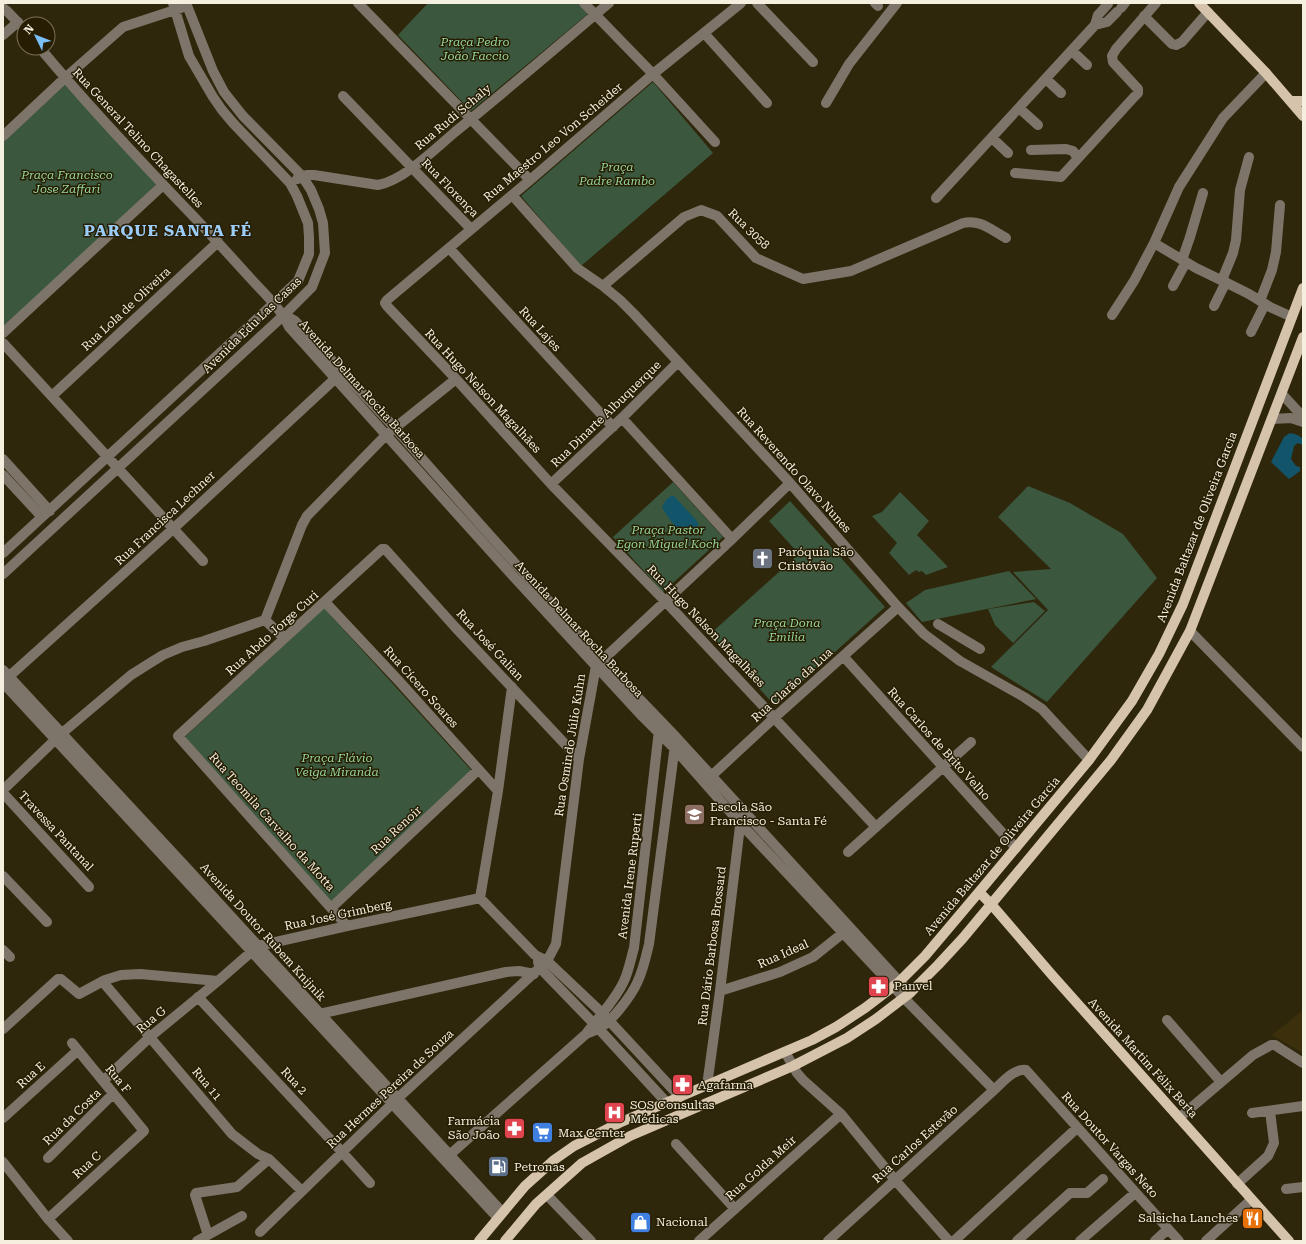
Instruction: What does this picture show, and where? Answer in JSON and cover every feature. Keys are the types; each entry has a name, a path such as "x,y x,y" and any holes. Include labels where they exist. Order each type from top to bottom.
{"main road":[{"path":"1199,3 1266,73 1303,116"},
{"path":"1291,101 1303,101"},
{"name":"Avenida Baltazar de Oliveira Garcia","path":"479,1241 525,1186 554,1160 574,1146 619,1123 812,1040 836,1027 896,984 925,956 1088,760 1132,701 1159,654 1183,604 1303,288"},
{"path":"505,1241 536,1204 582,1163 630,1136 793,1066 847,1038 907,996 938,965 1112,760 1147,710 1190,631 1303,337"},
{"name":"Avenida Martim Félix Berta","path":"979,892 1289,1241"}],"street":[{"path":"358,3 530,180"},
{"path":"584,3 653,74 715,142"},
{"name":"Rua Rudi Schaly","path":"302,176 314,175 378,185 386,184 394,180 412,168 609,3"},
{"name":"Rua Maestro Leo Von Scheider","path":"385,303 653,74 741,3"},
{"path":"758,3 813,62"},
{"path":"826,103 848,64 897,3"},
{"path":"1015,173 1061,177 1138,93 1138,89 1113,62 1112,56 1116,49 1156,3"},
{"path":"936,198 1096,25 1098,15 1108,4"},
{"path":"3,136 65,78 123,27 174,7 186,5"},
{"name":"Avenida Edu Las Casas","path":"3,574 284,315 312,287 325,253 323,223 311,190 302,176 243,116 224,92 212,71 186,5"},
{"name":"Avenida Edu Las Casas","path":"3,553 298,281 310,254 308,223 290,183 233,124 213,97 189,56 174,7"},
{"path":"3,8 16,21"},
{"path":"1096,25 1107,22 1121,8"},
{"path":"1144,16 1172,44 1176,45 1182,42 1208,12"},
{"path":"3,35 16,28"},
{"path":"704,33 767,103"},
{"path":"1072,51 1088,65"},
{"name":"Rua General Telino Chagastelles","path":"47,56 163,185 218,242 284,315"},
{"path":"1112,315 1134,282 1179,187 1223,118 1266,73"},
{"path":"1046,79 1061,94"},
{"path":"213,97 224,92"},
{"name":"Rua Florença","path":"343,96 471,229"},
{"path":"1019,108 1038,125"},
{"path":"992,138 1008,153"},
{"path":"1031,150 1066,149 1073,151 1078,158"},
{"path":"1214,306 1233,253 1236,240 1240,190 1249,157"},
{"path":"290,183 302,176"},
{"path":"3,333 163,185"},
{"path":"1173,286 1184,261 1203,193"},
{"name":"Rua Reverendo Olavo Nunes","path":"512,195 577,268 603,286 634,314 790,483 898,607 924,634 960,662 1024,697 1042,709 1088,760"},
{"path":"1251,332 1263,303 1272,270 1276,252 1280,205"},
{"name":"Rua 3058","path":"603,286 684,217 701,210 717,216 756,258 803,279 851,271 963,223 971,221 980,223 1006,238"},
{"name":"Rua Lola de Oliveira","path":"52,396 218,242"},
{"path":"1154,242 1196,268 1292,317"},
{"name":"Rua Lajes","path":"449,248 613,427"},
{"name":"Rua Hugo Nelson Magalhães","path":"385,303 551,484 775,717 876,827"},
{"name":"Avenida Delmar Rocha Barbosa","path":"284,315 289,327 394,427 478,522 659,733 741,809 847,930 994,1090"},
{"path":"3,343 203,561"},
{"name":"Rua Dinarte Albuquerque","path":"551,484 613,427 678,362"},
{"name":"Avenida Delmar Rocha Barbosa","path":"339,375 386,434 512,575 599,663 676,737 740,823 847,930"},
{"name":"Rua Francisca Lechner","path":"4,678 174,528 339,375"},
{"path":"3,790 58,736 131,675 163,655 182,647 265,620 302,524 307,516 386,434 456,379"},
{"path":"1282,394 1303,417"},
{"path":"622,418 732,540"},
{"path":"1272,419 1292,418 1303,422"},
{"path":"3,459 46,514"},
{"path":"3,475 46,514"},
{"path":"599,663 732,540 790,483"},
{"name":"Rua Abdo Jorge Curi","path":"178,736 383,548"},
{"name":"Rua José Galian","path":"383,548 579,759"},
{"name":"Rua Cícero Soares","path":"325,602 498,791"},
{"name":"Rua Clarão da Lua","path":"708,780 775,717 844,657 898,607"},
{"path":"265,620 284,638"},
{"path":"938,624 980,649"},
{"path":"1190,631 1303,747"},
{"name":"Rua Carlos de Brito Velho","path":"844,657 1016,848"},
{"name":"Rua Osmindo Júlio Kuhn","path":"541,968 556,944 579,759 599,663"},
{"name":"Avenida Doutor Rubem Knijnik","path":"4,678 500,1215"},
{"path":"512,688 498,791 480,898 536,955 541,968 667,1103"},
{"name":"Avenida Irene Ruperti","path":"606,1017 624,980 634,948 651,807 659,720"},
{"name":"Rua Teomila Carvalho da Motta","path":"178,736 347,926"},
{"name":"Avenida Irene Ruperti","path":"447,1157 632,994 638,982 649,944 676,737"},
{"path":"848,852 971,742"},
{"name":"Rua Renoir","path":"331,908 478,770"},
{"name":"Travessa Pantanal","path":"3,793 89,887"},
{"path":"651,807 666,808"},
{"name":"Rua Dário Barbosa Brossard","path":"707,1086 720,991 741,809"},
{"path":"3,876 47,922"},
{"name":"Rua José Grimberg","path":"218,981 255,949 347,926 480,898"},
{"path":"639,909 654,912"},
{"name":"Rua Ideal","path":"720,991 780,972 813,957 847,930"},
{"path":"315,1014 506,972 541,968 606,1017 680,1097"},
{"name":"Rua Hermes Pereira de Souza","path":"260,1232 395,1101 541,968"},
{"path":"3,1029 56,980 61,979 79,994 121,975 140,974 218,981"},
{"name":"Rua G","path":"103,1081 150,1037 218,981"},
{"name":"Rua 11","path":"103,982 232,1134 258,1154 269,1159 302,1191"},
{"name":"Rua 2","path":"198,997 370,1183"},
{"path":"1167,1020 1221,1082"},
{"path":"1179,1118 1253,1054 1271,1045 1275,1045 1303,1063"},
{"name":"Rua F","path":"74,1047 144,1131"},
{"name":"Rua E","path":"3,1118 74,1047"},
{"path":"785,1052 793,1066 804,1080 841,1114 894,1180 949,1241"},
{"name":"Rua Carlos Estevão","path":"828,1241 994,1090 1015,1072 1021,1069"},
{"name":"Rua Doutor Vargas Neto","path":"1021,1069 1026,1070 1179,1241"},
{"name":"Rua da Costa","path":"48,1158 113,1094"},
{"path":"1252,1113 1303,1106"},
{"path":"1237,1184 1268,1156 1274,1143 1270,1111"},
{"name":"Rua Golda Meir","path":"699,1241 841,1114"},
{"path":"954,1241 1077,1128"},
{"name":"Rua C","path":"48,1219 144,1131"},
{"path":"676,1144 734,1209"},
{"path":"208,1235 195,1195 196,1193 237,1187 269,1159"},
{"path":"3,1162 62,1239"},
{"path":"1017,1241 1070,1193 1087,1193 1103,1179"},
{"path":"1286,1189 1303,1187"},
{"path":"1080,1241 1135,1193"},
{"path":"547,1195 591,1241"},
{"path":"1206,1241 1251,1200"},
{"path":"197,1241 242,1216"},
{"path":"1155,1241 1168,1229"}],"shaded area":[{"path":"1303,1010 1303,1053 1272,1035"}],"green space":[{"name":"Praça Pedro João Faccio","path":"428,3 579,3 589,13 471,111 398,35"},
{"name":"Praça Padre Rambo","path":"653,82 713,153 581,266 521,196"},
{"name":"Praça Francisco Jose Zaffari","path":"65,85 157,184 3,328 3,142"},
{"name":"Praça Pastor Egon Miguel Koch","path":"673,482 723,537 663,592 613,537"},
{"path":"1028,486 1070,503 1123,534 1157,578 1047,702 991,667 1048,610 1013,572 1051,569 998,517"},
{"path":"900,492 929,521 917,535 948,567 926,575 922,571 919,572 916,570 909,575 889,553 897,543 872,516 882,512"},
{"name":"Praça Dona Emilia","path":"790,501 885,607 775,706 710,634 799,554 769,521"},
{"path":"1009,571 1036,599 922,622 906,603 925,590"},
{"path":"1034,602 1045,611 1013,643 995,625 988,609"},
{"name":"Praça Flávio Veiga Miranda","path":"324,608 472,771 331,902 185,737"}],"water":[{"path":"1290,433 1303,439 1303,445 1298,443 1294,446 1291,459 1296,466 1300,467 1300,471 1289,479 1271,462 1284,437"},
{"path":"671,496 674,496 699,525 686,536 672,523 662,507 666,500"}],"place":[{"name":"Paróquia São Cristóvão","path":"763,559"},
{"name":"Escola São Francisco - Santa Fé","path":"695,814"},
{"name":"Panvel","path":"878,986"},
{"name":"Agafarma","path":"682,1085"},
{"name":"SOS Consultas Médicas","path":"614,1112"},
{"name":"Farmácia São João","path":"515,1128"},
{"name":"Max Center","path":"542,1133"},
{"name":"Petronas","path":"499,1167"},
{"name":"Salsicha Lanches","path":"1253,1218"},
{"name":"Nacional","path":"640,1222"}],"district":[{"name":"PARQUE SANTA FÉ","path":"168,230"}]}
